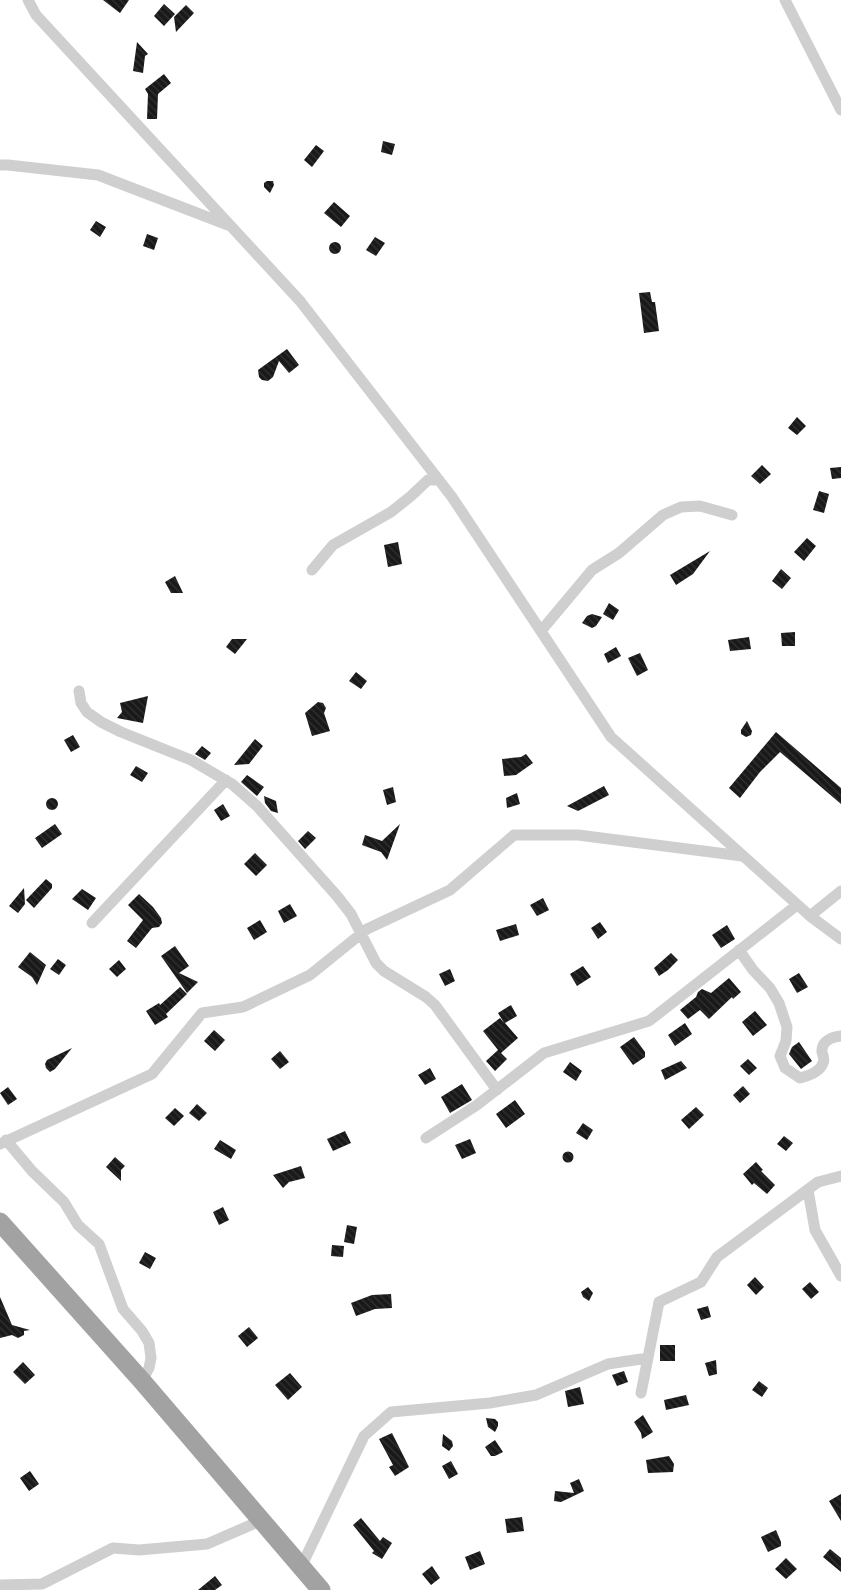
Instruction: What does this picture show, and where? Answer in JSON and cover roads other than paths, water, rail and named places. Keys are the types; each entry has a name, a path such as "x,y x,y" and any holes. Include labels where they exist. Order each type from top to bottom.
{"highway":[{"path":"0,1222 142,1381 321,1590"}],"street":[{"path":"28,0 36,15 300,301 452,497 611,737 797,905 841,939"},
{"path":"785,0 841,110"},
{"path":"0,165 8,164 98,174 231,226"},
{"path":"312,570 333,545 391,512 428,480 438,480"},
{"path":"541,631 592,570 619,553 663,515 681,507 700,506 732,515"},
{"path":"79,691 81,703 87,712 101,722 121,732 192,760 226,780 257,806 282,832 351,914 376,963 384,971 426,997 435,1005 497,1090"},
{"path":"92,923 226,780"},
{"path":"142,1381 149,1368 151,1358 149,1343 142,1331 123,1309 98,1244 78,1225 64,1202 3,1142 152,1074 202,1013 242,1007 310,975 367,929 450,890 514,835 578,835 743,856"},
{"path":"810,916 841,891"},
{"path":"426,1138 478,1105 544,1053 648,1020 797,905"},
{"path":"739,950 753,970 770,988 779,1003 788,1027 786,1041 780,1056 785,1068 800,1078 813,1073 824,1062 822,1050 824,1043 831,1038 841,1036"},
{"path":"641,1394 659,1302 701,1282 717,1257 818,1182 841,1176"},
{"path":"808,1190 815,1230 841,1276"},
{"path":"301,1568 364,1436 391,1412 490,1403 536,1395 608,1364 648,1358"},
{"path":"0,1584 42,1584 113,1548 139,1550 207,1544 260,1521"}]}
